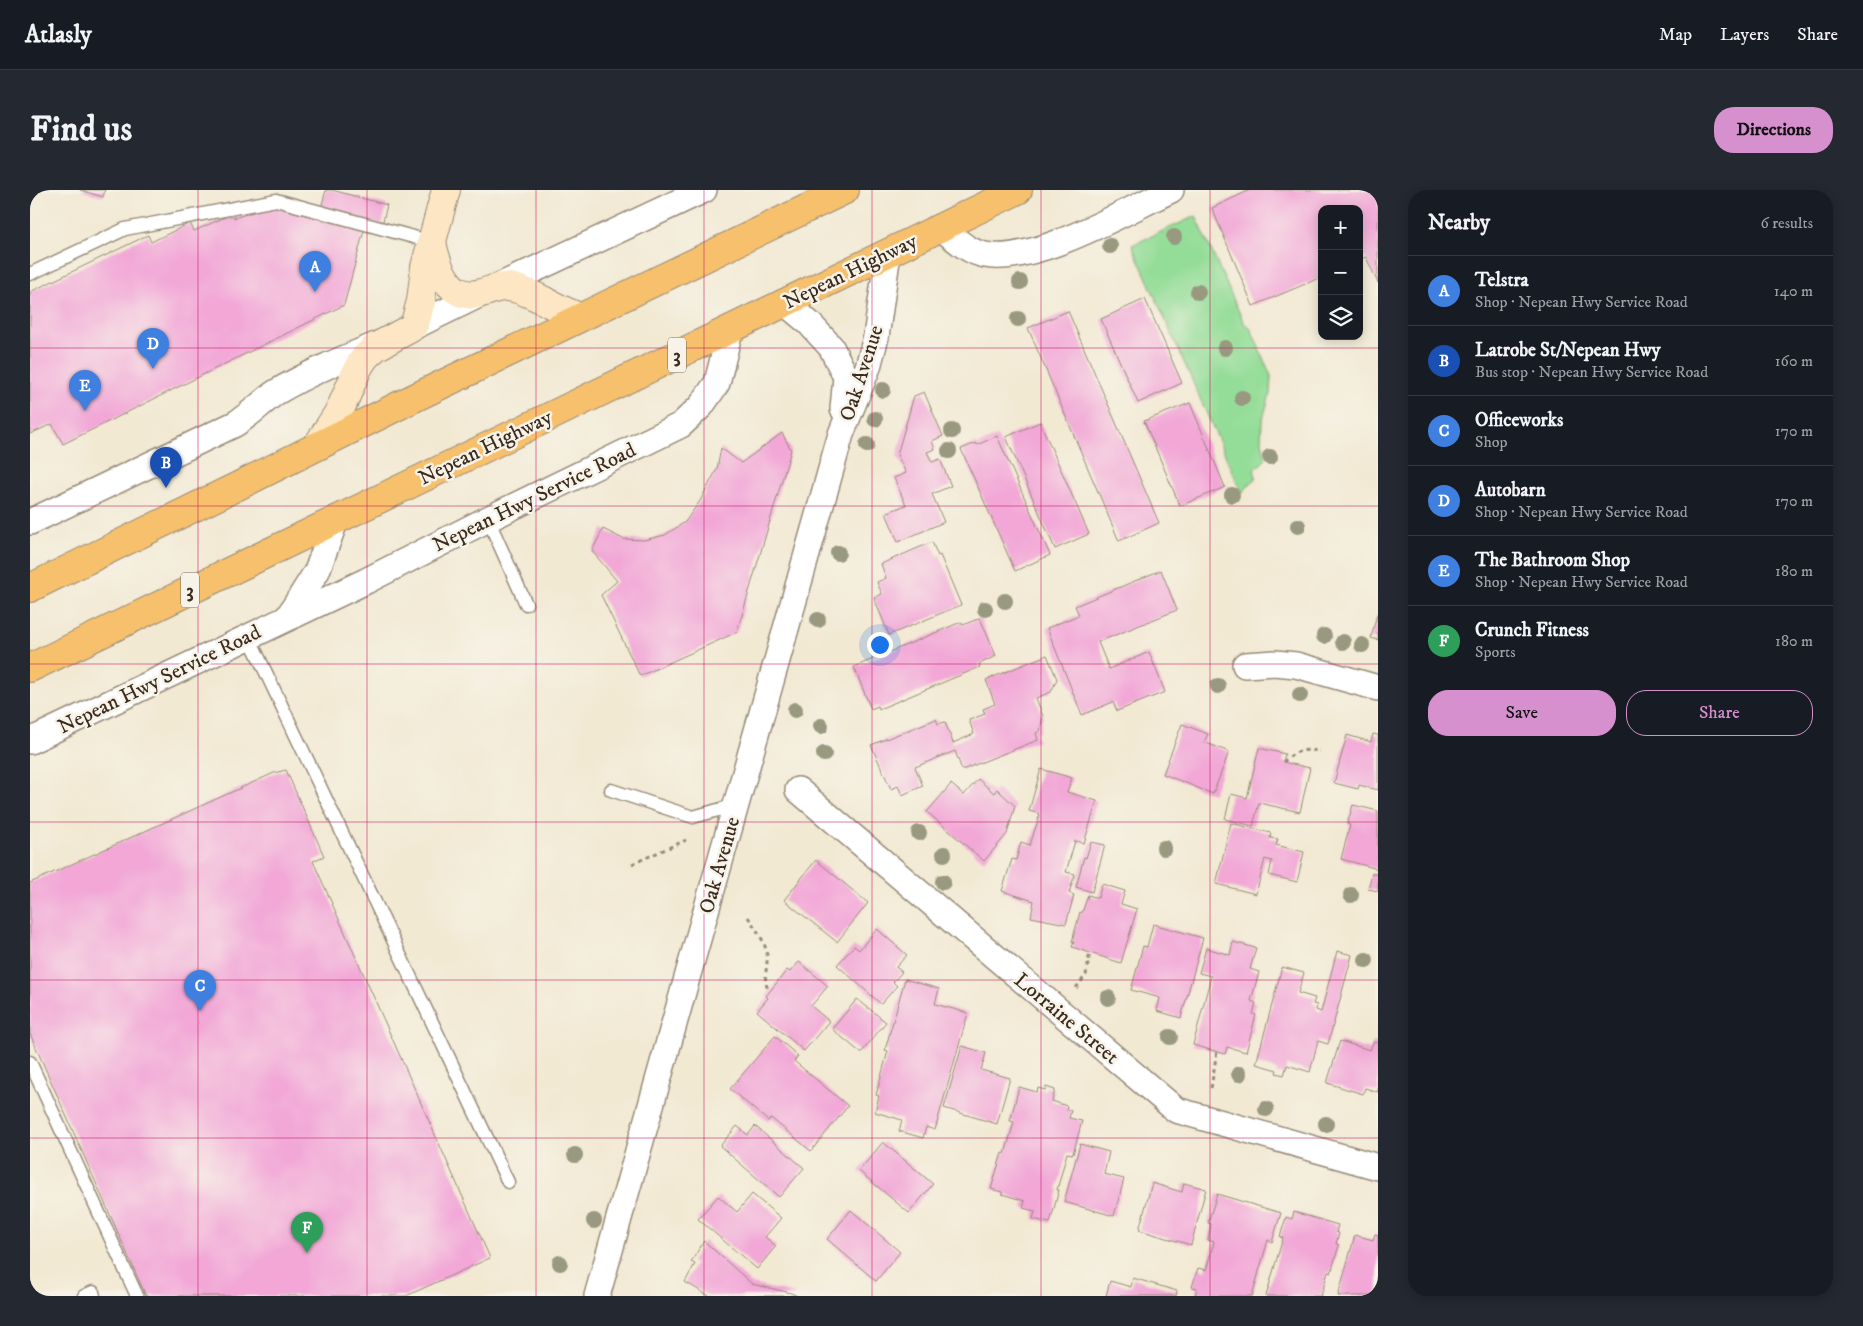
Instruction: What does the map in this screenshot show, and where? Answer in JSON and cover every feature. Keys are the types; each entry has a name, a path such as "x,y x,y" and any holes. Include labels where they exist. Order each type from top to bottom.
{"highway":[{"path":"30,588 580,317 845,190"},
{"name":"Nepean Highway","path":"30,668 1017,190"}],"street":[{"path":"411,328 419,314 423,280 446,190"},
{"path":"30,522 235,424 291,384 382,343 489,290 704,190"},
{"name":"Nepean Highway","path":"940,227 969,249 985,255 1017,255 1046,247 1077,234 1170,190"},
{"path":"432,242 438,268 449,284 463,293 473,294 508,287 522,291 554,307 580,317"},
{"name":"Oak Avenue","path":"597,1296 841,434 868,367 876,336 888,253"},
{"name":"Oak Avenue","path":"786,303 832,347 846,377 841,434"},
{"name":"Nepean Hwy Service Road","path":"30,741 366,581 681,425 700,406 717,383 730,330"},
{"path":"317,446 340,410 362,361 368,352 382,343"},
{"name":"Nepean Hwy Service Road","path":"288,617 317,572 336,519"},
{"path":"1245,666 1275,663 1296,665 1378,688"},
{"name":"Lorraine Street","path":"798,790 1176,1110 1378,1167"}],"lane":[{"path":"30,274 125,229 276,200 432,242"},
{"path":"488,519 526,604"},
{"path":"249,637 508,1182"},
{"path":"611,790 693,817 736,805"},
{"path":"30,1062 137,1296"},
{"path":"84,1296 93,1292 94,1296"}],"path":[{"path":"1283,762 1297,751 1320,751"},
{"path":"632,864 686,840"},
{"path":"748,917 763,940 767,956 765,983 769,991"},
{"path":"1075,988 1086,975 1090,952"},
{"path":"1211,1088 1217,1051"}],"green space":[{"path":"1196,216 1244,323 1251,329 1271,376 1270,394 1262,422 1261,437 1266,459 1254,470 1256,477 1242,493 1132,245"}],"building":[{"path":"80,190 105,190 103,197"},
{"path":"326,190 387,205 382,225 321,208"},
{"path":"1250,190 1378,190 1378,283 1366,257 1363,258 1363,205 1318,205 1318,279 1253,306 1212,208"},
{"path":"275,205 364,230 344,305 63,444 52,424 30,434 30,292 148,235 151,242 190,223 194,231 232,214 234,218"},
{"path":"1145,299 1182,383 1138,403 1101,319"},
{"path":"1068,311 1159,523 1119,541 1028,328"},
{"path":"924,392 943,436 932,441 935,449 927,452 932,462 940,459 951,486 932,494 944,522 898,542 886,513 906,505 894,478 906,473 897,455 914,396"},
{"path":"1190,403 1225,487 1180,506 1144,421"},
{"path":"1040,422 1089,534 1055,549 1006,437"},
{"path":"782,433 791,450 737,632 640,676 601,595 617,581 592,551 603,529 623,539 644,540 665,535 685,522 700,501 717,469 721,448 741,463"},
{"path":"997,436 1050,555 1015,571 961,449 976,443 977,445"},
{"path":"932,542 938,556 940,555 961,605 889,635 874,598 882,594 877,582 886,578 881,564"},
{"path":"1161,570 1177,610 1098,642 1109,669 1149,652 1165,692 1117,711 1113,702 1082,715 1047,628 1079,615 1075,606"},
{"path":"1378,615 1378,640 1371,638"},
{"path":"980,618 996,656 979,664 980,667 879,709 878,706 871,709 854,667 961,622 963,625"},
{"path":"1047,655 1057,679 1051,692 1036,698 1043,716 1040,731 1036,733 1038,740 962,770 955,751 915,767 923,786 902,795 898,786 891,789 871,745 936,719 938,724 945,722 953,743 974,734 969,720 985,714 983,709 995,704 986,680"},
{"path":"1182,724 1208,734 1204,742 1229,752 1213,794 1163,774"},
{"path":"1373,734 1378,735 1378,790 1359,785 1358,789 1334,783 1347,735 1371,742"},
{"path":"1259,748 1285,754 1283,762 1310,768 1300,812 1259,803 1253,826 1225,819 1231,794 1247,798"},
{"path":"1041,769 1072,778 1067,792 1097,801 1084,843 1075,841 1066,872 1075,874 1069,893 1074,895 1066,924 1031,917 1034,901 1002,891 1012,859 1016,860 1021,842 1030,845 1040,814 1029,811"},
{"path":"286,770 324,856 313,861 490,1258 406,1296 146,1296 30,1034 30,883 274,773"},
{"path":"978,779 994,793 997,789 1015,806 1007,834 984,861 927,812 951,784 964,795"},
{"path":"1353,805 1378,811 1378,869 1341,859 1350,825 1347,824"},
{"path":"1231,823 1271,833 1270,838 1278,839 1276,845 1304,852 1297,882 1269,875 1272,861 1265,859 1256,894 1216,884"},
{"path":"1091,842 1105,845 1092,892 1076,887 1084,857 1086,858"},
{"path":"816,860 868,903 837,942 784,900"},
{"path":"1372,873 1378,875 1378,891 1368,889"},
{"path":"1102,884 1125,891 1121,904 1137,909 1121,963 1072,947 1080,912 1082,913 1088,895 1098,898"},
{"path":"1153,924 1203,938 1181,1018 1157,1011 1160,998 1131,990 1143,946 1147,947"},
{"path":"877,929 907,955 896,967 902,972 893,982 897,986 881,1004 837,965 854,946 859,950"},
{"path":"1233,942 1256,948 1250,969 1259,972 1251,1001 1256,1003 1253,1014 1256,1015 1246,1052 1227,1047 1225,1054 1193,1045 1211,976 1199,973 1206,948 1230,955"},
{"path":"1337,951 1352,955 1328,1044 1318,1041 1310,1072 1287,1065 1284,1075 1276,1073 1277,1070 1256,1064 1282,967 1304,973 1298,993 1315,998 1313,1004 1317,1005 1316,1010 1321,1012"},
{"path":"799,962 828,986 811,1006 829,1021 804,1051 757,1011 768,998 766,996 787,970 790,972"},
{"path":"905,979 939,989 935,1004 968,1013 935,1130 926,1127 923,1138 899,1131 902,1120 875,1112 879,1096 876,1095 888,1051 885,1050"},
{"path":"857,999 886,1022 861,1053 832,1029"},
{"path":"775,1036 798,1056 794,1061 848,1106 811,1151 771,1118 768,1121 730,1089"},
{"path":"1340,1041 1370,1050 1373,1042 1378,1043 1378,1092 1365,1088 1363,1094 1327,1083"},
{"path":"962,1046 986,1053 981,1070 1010,1078 997,1124 944,1108"},
{"path":"1019,1087 1037,1092 1038,1088 1045,1090 1046,1087 1055,1090 1052,1101 1067,1106 1066,1109 1071,1110 1069,1118 1082,1121 1073,1154 1067,1153 1050,1223 1033,1219 1035,1211 1023,1208 1025,1201 991,1189 1002,1153 1005,1154 1014,1122 1010,1121"},
{"path":"737,1126 748,1135 755,1126 804,1168 779,1197 720,1146"},
{"path":"883,1142 933,1184 909,1213 859,1171"},
{"path":"1080,1144 1109,1152 1104,1174 1124,1179 1114,1216 1064,1202"},
{"path":"1152,1183 1182,1192 1184,1183 1206,1189 1191,1245 1139,1230"},
{"path":"752,1194 781,1218 765,1237 776,1246 757,1269 698,1219 718,1196 737,1212"},
{"path":"1217,1194 1281,1213 1272,1242 1268,1240 1252,1296 1195,1296 1197,1288 1192,1287 1198,1268 1206,1270 1214,1242 1208,1240 1211,1224 1208,1223"},
{"path":"851,1210 900,1252 876,1281 827,1239"},
{"path":"1294,1212 1338,1225 1336,1232 1339,1233 1336,1244 1339,1245 1331,1273 1328,1272 1321,1296 1266,1296 1283,1238 1280,1237 1286,1217 1292,1219"},
{"path":"1375,1234 1378,1235 1378,1290 1375,1296 1338,1296 1355,1235 1373,1240"},
{"path":"704,1241 752,1284 797,1296 709,1296 685,1282 695,1264 691,1262"},
{"path":"1133,1278 1177,1291 1176,1296 1106,1296 1110,1281 1131,1287"}],"place":[{"name":"Telstra","path":"315,292"},
{"name":"Autobarn","path":"153,369"},
{"name":"The Bathroom Shop","path":"85,411"},
{"name":"Latrobe St/Nepean Hwy","path":"166,488"},
{"name":"Officeworks","path":"200,1011"},
{"name":"Crunch Fitness","path":"307,1253"}]}
